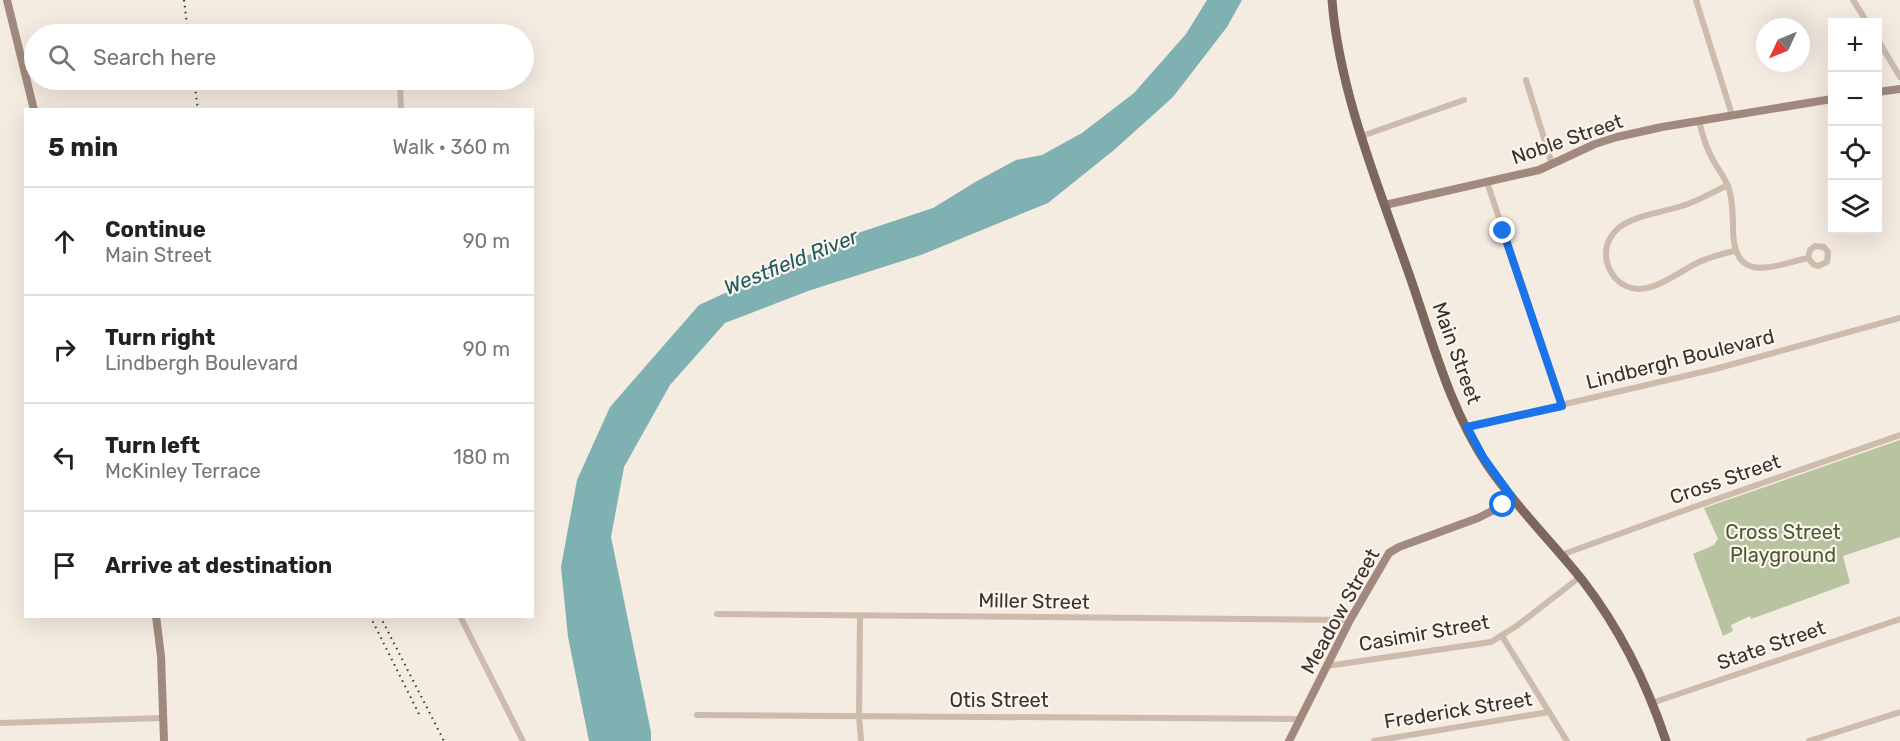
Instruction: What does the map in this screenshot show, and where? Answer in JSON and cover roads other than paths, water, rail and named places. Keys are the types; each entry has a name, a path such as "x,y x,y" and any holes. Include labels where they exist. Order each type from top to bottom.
{"main road":[{"path":"7,0 24,69"},
{"name":"Main Street","path":"1332,0 1338,48 1362,136 1447,385 1483,457 1512,497 1580,578 1618,634 1652,702 1666,741"},
{"path":"1882,91 1900,89"},
{"path":"29,90 34,108"},
{"name":"Noble Street","path":"1385,205 1539,170 1595,144 1617,137 1828,100"},
{"name":"Meadow Street","path":"1289,741 1350,620 1391,551 1478,518 1512,497"},
{"path":"156,618 161,656 164,741"}],"street":[{"path":"1696,0 1732,115"},
{"path":"1853,0 1864,18"},
{"path":"1882,47 1900,77"},
{"path":"1526,80 1552,164"},
{"path":"400,90 401,108"},
{"path":"1362,136 1464,100"},
{"path":"1699,121 1706,147 1728,185 1732,203 1734,251 1742,262 1757,268 1808,258"},
{"path":"1486,182 1562,406"},
{"path":"1728,185 1689,204 1623,225 1614,232 1608,242 1606,258 1609,269 1620,282 1641,289 1657,285 1699,262 1734,251"},
{"name":"Lindbergh Boulevard","path":"1467,427 1715,369 1900,318"},
{"name":"Cross Street","path":"1561,555 1900,435"},
{"name":"Casimir Street","path":"1327,666 1485,643 1502,636 1580,578"},
{"name":"Miller Street","path":"717,614 1350,620"},
{"path":"860,616 861,741"},
{"path":"461,618 523,741"},
{"name":"State Street","path":"1652,702 1900,620"},
{"path":"1502,636 1567,741"},
{"name":"Frederick Street","path":"1374,741 1549,712"},
{"path":"1809,741 1900,712"},
{"name":"Otis Street","path":"697,715 1300,719"},
{"path":"0,723 164,718"}],"water":[{"path":"1207,0 1242,0 1227,27 1173,97 1114,150 1048,203 921,255 808,291 725,323 670,385 624,467 611,537 651,741 589,741 568,637 561,567 577,480 610,407 699,305 852,235 933,208 1016,160 1042,155 1082,133 1134,93 1186,34"}],"railway":[{"path":"184,0 187,24"},
{"path":"195,90 198,108"},
{"path":"371,618 421,718"},
{"path":"381,618 444,741"}],"water label":[{"name":"Westfield River","path":"791,262"}],"park label":[{"name":"Cross Street Playground","path":"1783,544"}]}
